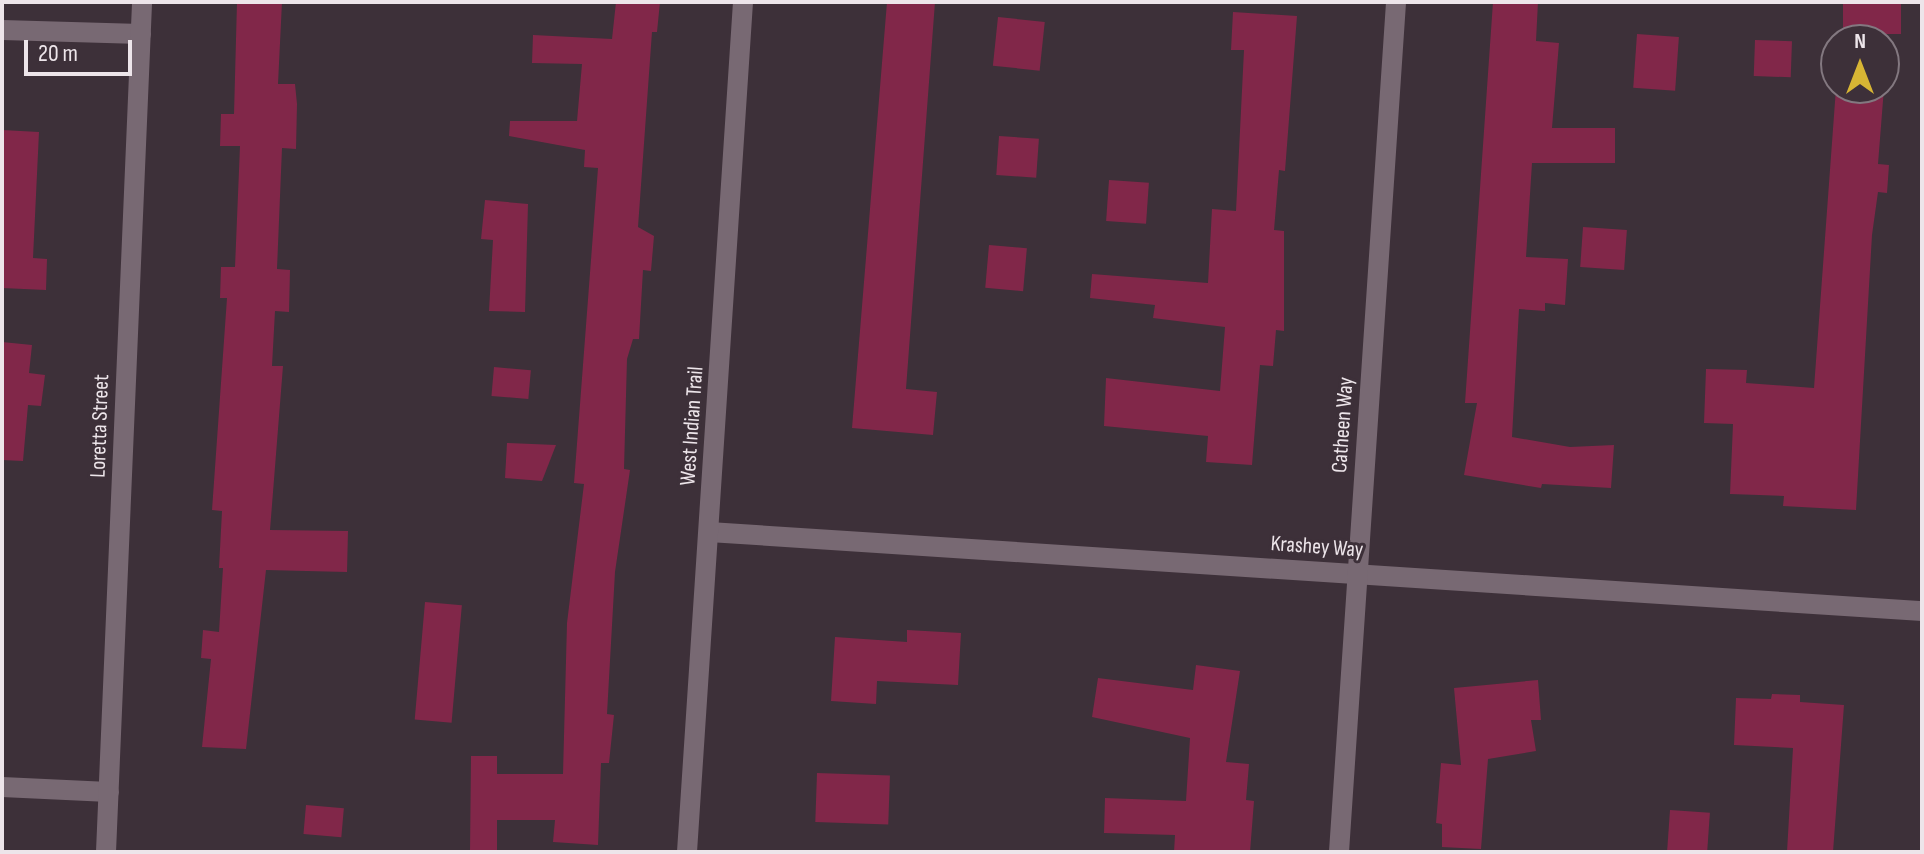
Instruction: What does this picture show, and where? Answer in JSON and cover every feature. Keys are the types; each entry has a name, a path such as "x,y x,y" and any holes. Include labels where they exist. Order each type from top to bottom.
{"street":[{"name":"Loretta Street","path":"106,852 142,2"},
{"name":"West Indian Trail","path":"687,852 743,2"},
{"name":"Catheen Way","path":"1339,852 1396,2"},
{"path":"2,30 141,34"},
{"name":"Krashey Way","path":"709,532 1922,611"},
{"path":"2,787 109,792"}],"building":[{"path":"237,2 282,2 278,84 295,84 297,104 296,149 282,148 277,269 290,270 289,312 275,311 272,366 283,366 270,530 348,531 347,572 266,570 246,749 202,747 211,659 201,658 203,630 219,632 223,568 219,568 222,511 212,510 227,298 220,298 221,267 235,267 240,146 220,146 221,114 234,114"},
{"path":"616,2 660,2 657,32 652,32 638,227 654,236 651,271 643,270 639,339 633,339 627,359 624,469 630,470 615,572 607,714 614,715 609,763 601,763 598,845 553,842 555,820 497,820 497,852 470,852 471,756 497,756 497,774 563,774 567,623 584,484 574,483 598,168 584,167 585,150 509,136 510,121 577,121 582,64 532,63 533,35 612,39"},
{"path":"887,2 935,2 906,389 937,392 933,435 852,428"},
{"path":"1493,2 1538,2 1536,41 1559,43 1552,128 1615,128 1615,163 1532,163 1526,257 1568,259 1565,305 1545,303 1545,311 1519,309 1512,437 1570,447 1614,445 1611,488 1542,484 1541,488 1464,475 1477,403 1465,403"},
{"path":"1843,2 1901,2 1901,34 1900,24 1843,24"},
{"path":"1233,12 1297,16 1285,171 1279,170 1274,230 1284,231 1284,331 1276,330 1273,366 1260,365 1252,465 1206,462 1208,436 1104,426 1106,378 1220,391 1225,327 1153,318 1155,305 1090,298 1092,274 1208,283 1212,209 1236,211 1244,50 1231,50"},
{"path":"998,17 1045,22 1040,71 993,66"},
{"path":"1637,34 1679,37 1675,91 1633,88"},
{"path":"1755,40 1792,41 1791,77 1754,76"},
{"path":"1835,104 1883,104 1878,164 1889,165 1887,193 1878,192 1872,235 1856,510 1783,506 1784,496 1730,494 1733,424 1704,423 1706,369 1747,370 1746,383 1814,388"},
{"path":"2,130 39,132 33,258 47,259 46,290 2,288"},
{"path":"999,136 1039,139 1036,178 996,175"},
{"path":"1109,180 1149,183 1146,224 1106,221"},
{"path":"485,200 528,204 525,312 489,311 493,240 481,239"},
{"path":"1583,227 1627,230 1624,270 1580,267"},
{"path":"989,245 1027,248 1023,291 985,288"},
{"path":"2,342 32,345 29,373 45,375 41,406 28,405 23,461 2,460"},
{"path":"494,367 531,370 528,399 491,396"},
{"path":"507,443 556,445 542,481 505,478"},
{"path":"425,602 462,605 452,723 415,720"},
{"path":"907,630 961,633 958,685 877,681 876,704 831,701 835,637 907,642"},
{"path":"1196,665 1240,671 1226,762 1249,764 1246,800 1254,801 1250,852 1174,852 1175,835 1104,833 1105,798 1186,801 1190,738 1092,717 1098,678 1193,690"},
{"path":"1538,680 1541,720 1531,720 1536,751 1488,759 1481,849 1442,847 1442,824 1436,823 1441,763 1461,765 1454,688"},
{"path":"1772,694 1800,695 1800,702 1844,705 1833,852 1787,852 1793,748 1734,745 1736,698 1771,699"},
{"path":"817,773 890,776 888,825 815,822"},
{"path":"306,805 344,808 341,837 303,834"},
{"path":"1670,810 1710,813 1707,852 1667,852"}]}
